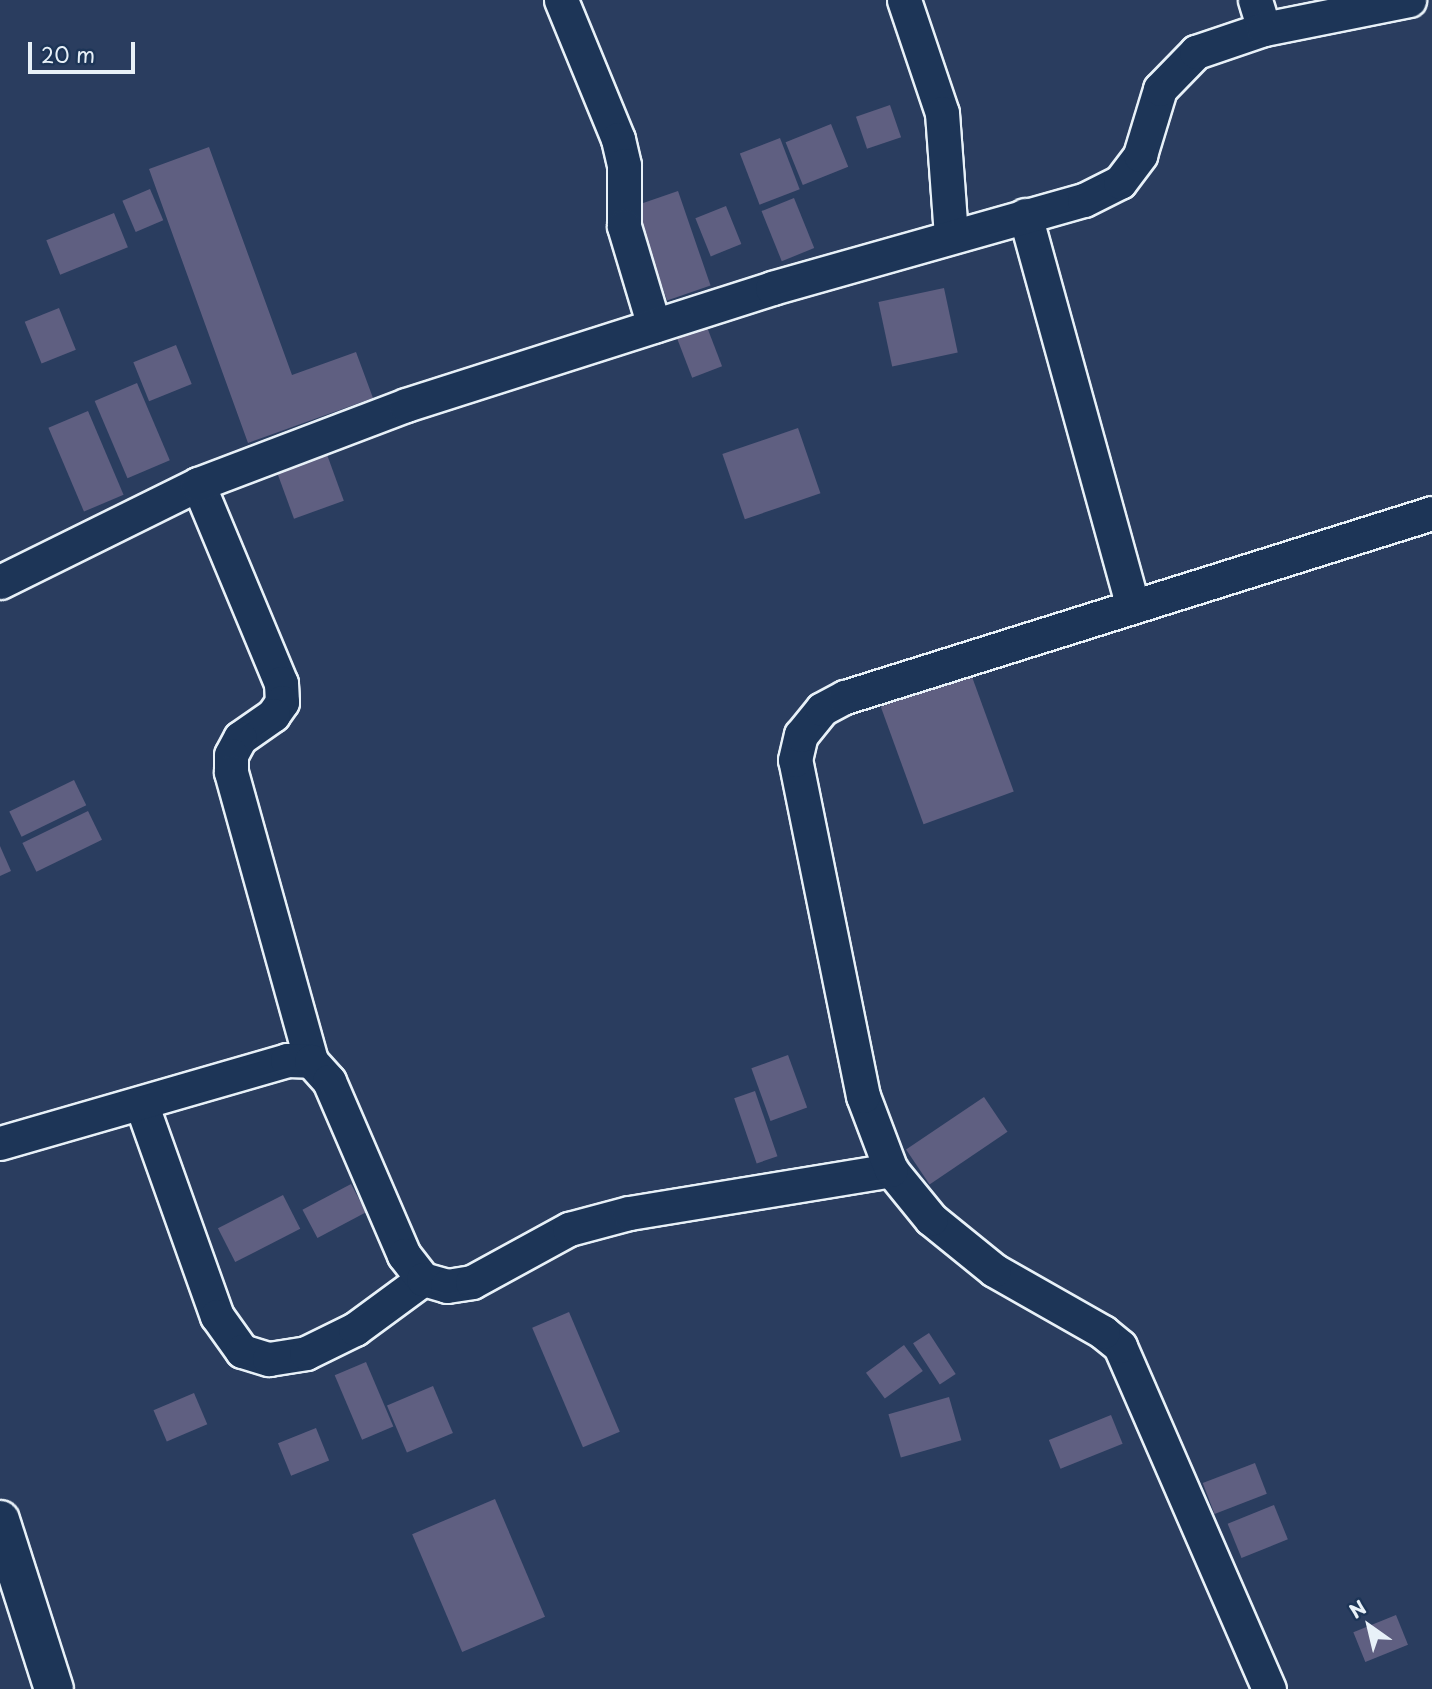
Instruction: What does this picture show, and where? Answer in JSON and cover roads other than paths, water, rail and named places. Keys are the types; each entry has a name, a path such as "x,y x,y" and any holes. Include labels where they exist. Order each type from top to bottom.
{"street":[{"path":"561,0 618,139 624,165 624,226 654,326"},
{"path":"904,0 942,113 951,236"},
{"path":"0,582 198,484 406,405 951,236 1084,200 1120,182 1140,155 1160,89 1177,66 1259,14 1409,0"},
{"path":"1025,215 1133,606"},
{"path":"198,484 281,683 282,702 273,715 240,738 231,755 231,772 311,1061 329,1081 388,1223 404,1255 423,1279 446,1286 472,1282 569,1229 629,1213 891,1170"},
{"path":"1269,1689 1120,1346 1103,1332 994,1270 931,1219 891,1170 860,1082 795,760 801,735 822,709 845,697 1432,513"},
{"path":"0,1143 287,1060 311,1061"},
{"path":"141,1103 217,1316 242,1351 269,1359 306,1353 355,1329 423,1279"},
{"path":"0,1520 54,1689"}]}
